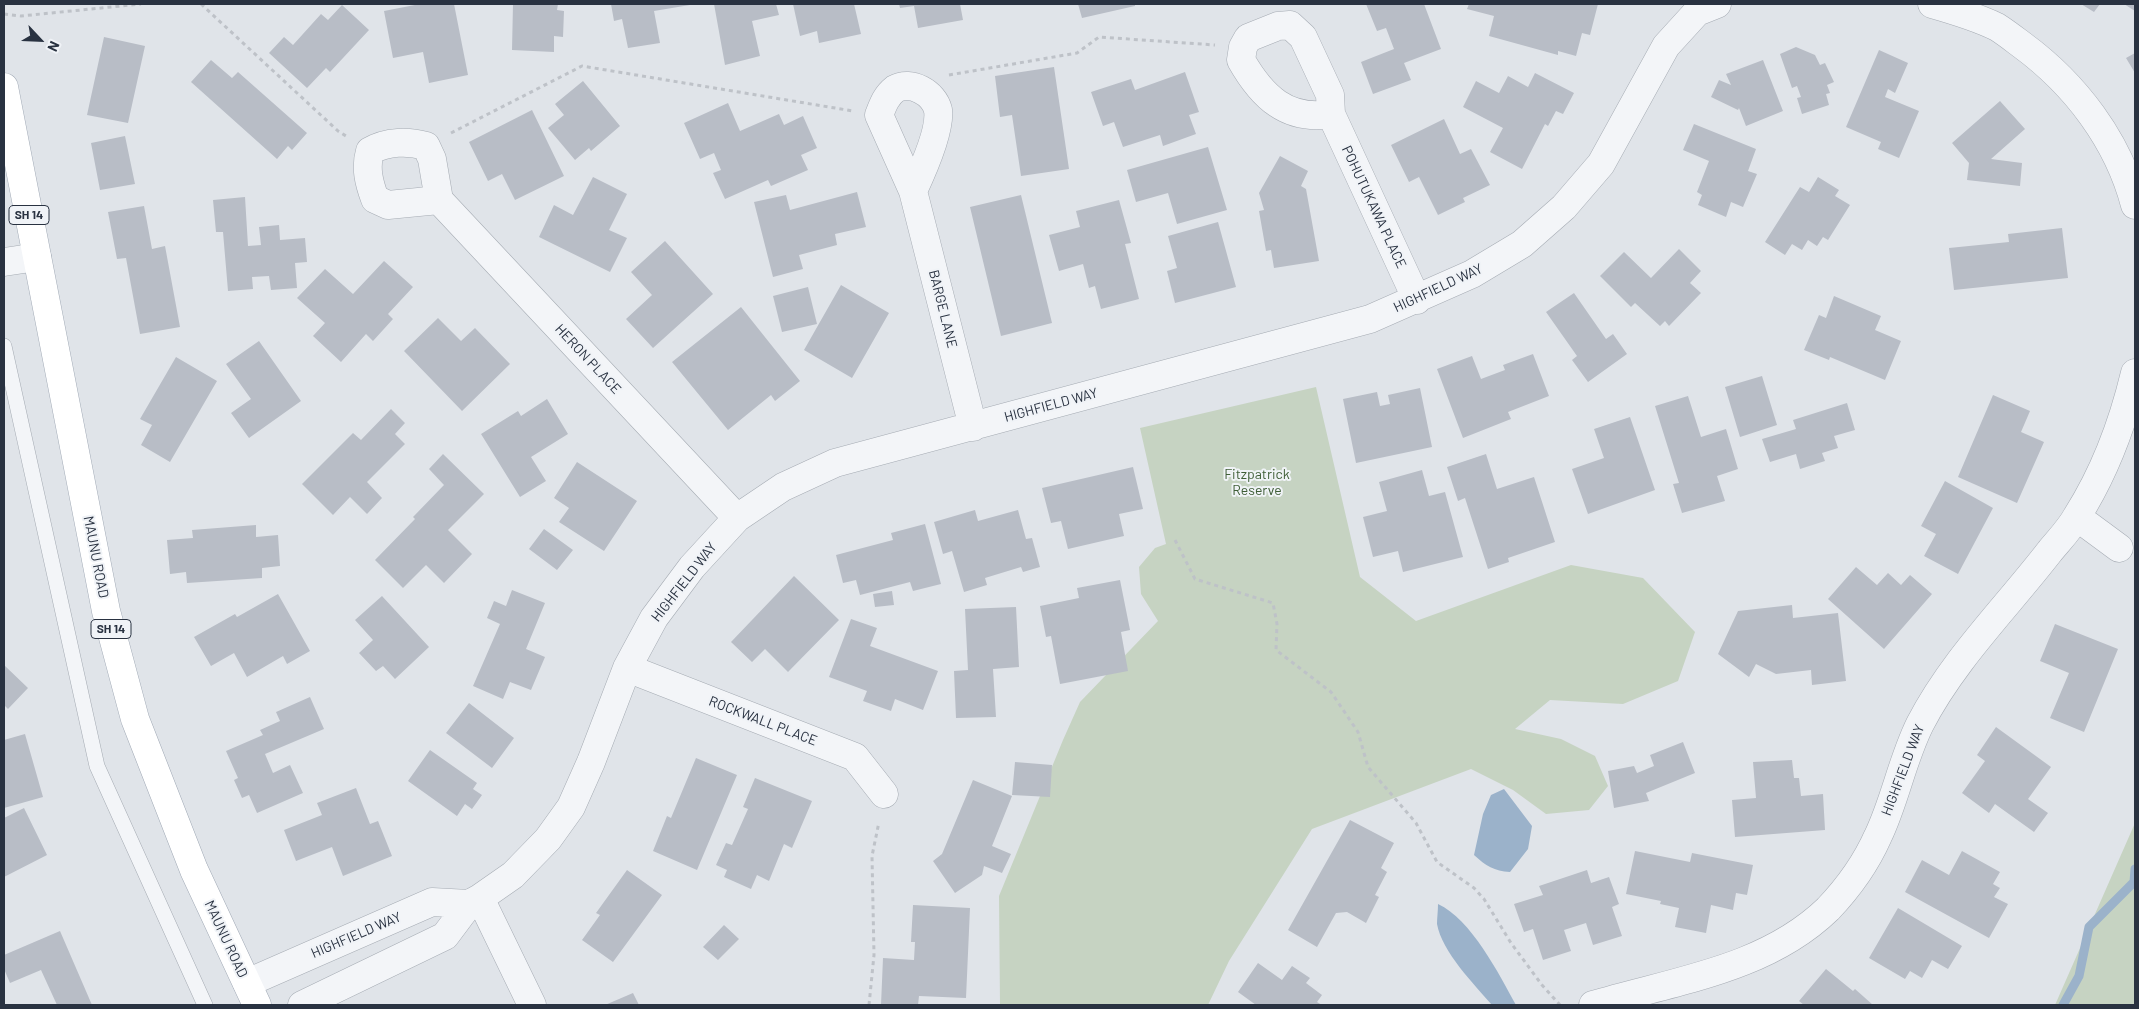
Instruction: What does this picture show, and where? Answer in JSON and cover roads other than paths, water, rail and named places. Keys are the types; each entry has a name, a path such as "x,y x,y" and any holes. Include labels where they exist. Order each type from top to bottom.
{"main road":[{"name":"MAUNU ROAD","path":"4,87 106,611 135,719 194,870 252,994"}],"street":[{"name":"HIGHFIELD WAY","path":"302,1005 445,936 475,901 513,875 548,839 571,807 591,762 627,668 654,618 692,567 737,518 783,487 835,463 1370,319 1417,300 1472,274 1522,244 1564,207 1601,164 1666,46 1697,12 1717,4"},
{"path":"1932,4 1953,10 1997,28 2043,61 2058,75 2079,96 2108,140 2131,190 2135,205"},
{"name":"POHUTUKAWA PLACE","path":"1331,114 1313,117 1276,104 1264,95 1241,60 1243,47 1248,38 1278,26 1290,25 1302,37 1330,95 1331,114 1417,300"},
{"name":"BARGE LANE","path":"913,191 926,166 935,133 938,110 922,89 909,86 896,89 885,100 879,115 913,191 973,427"},
{"path":"411,142 426,146 432,158 439,200 388,205 375,199 370,184 367,162 370,151 377,147 411,142"},
{"name":"HERON PLACE","path":"439,200 737,518"},
{"path":"4,262 37,257"},
{"name":"HIGHFIELD WAY","path":"1598,1004 1688,980 1752,958 1796,933 1827,909 1858,873 1879,836 1920,725 1951,674 2077,517 2103,470 2126,410 2135,373"},
{"path":"2077,517 2119,548"},
{"name":"ROCKWALL PLACE","path":"627,668 855,757 884,794"},
{"name":"HIGHFIELD WAY","path":"252,994 432,902 475,901"},
{"path":"475,901 532,1005"}],"lane":[{"path":"4,346 97,766 205,1005"}],"water":[{"path":"1504,789 1532,826 1528,849 1510,872 1490,867 1474,855 1483,814 1491,795"},
{"path":"1438,904 1450,911 1473,934 1493,963 1516,1005 1492,1005 1468,978 1445,946 1440,935 1437,924"}],"waterway":[{"path":"2063,1005 2079,976 2089,927 2134,882 2135,869"}],"park label":[{"name":"Fitzpatrick Reserve","path":"1257,482"}]}
